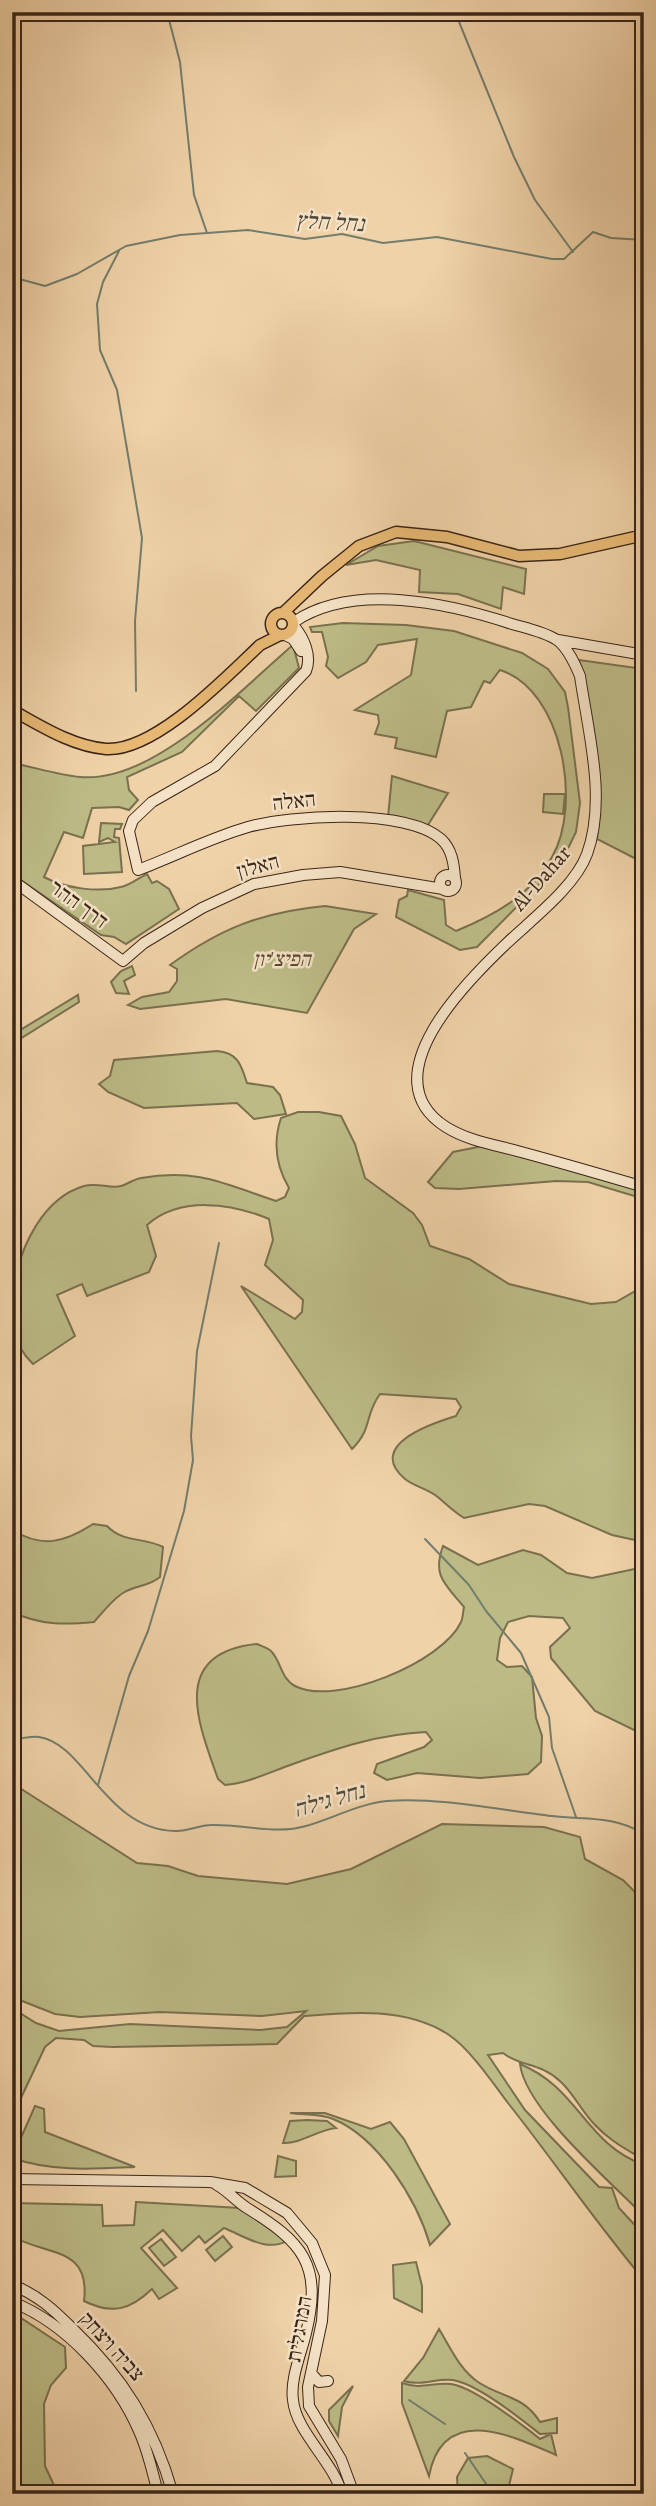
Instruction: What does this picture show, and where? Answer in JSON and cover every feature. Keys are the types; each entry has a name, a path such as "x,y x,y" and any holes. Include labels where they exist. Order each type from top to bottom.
{"main road":[{"path":"12,710 76,741 108,749 122,748 157,732 260,645 279,633 303,603 359,546 396,532 447,537 519,556 560,554 644,535"},
{"path":"279,633 272,619 291,620"}],"street":[{"path":"297,683 309,662 306,645 291,620 326,607 370,601 422,601 480,613 558,640 644,655"},
{"path":"279,633 297,642 302,655 303,667 297,683"},
{"name":"Al-Dahar","path":"558,640 573,660 580,676 591,752 597,808 587,856 557,896 477,973 436,1020 427,1036 422,1054 419,1075 421,1093 430,1114 462,1135 644,1187"},
{"name":"האלה","path":"297,683 208,772 141,811 129,831 138,870 248,827 310,817 351,816 396,823 441,839 452,854"},
{"path":"452,854 454,889 443,889 442,877 449,870 452,854"},
{"name":"האלון","path":"123,961 164,931 220,898 254,884 303,875 340,872 443,889"},
{"path":"442,877 455,878"},
{"name":"האלון","path":"421,885 442,877"},
{"name":"דרך ההר","path":"12,880 123,961"},
{"name":"המרגלית","path":"15,2180 210,2182 244,2188 271,2202 297,2222 312,2243 325,2275 326,2294 311,2373 309,2406"},
{"name":"המרגלית","path":"210,2182 285,2232 307,2268 312,2304 293,2386 293,2405"},
{"name":"צביה ויצחק","path":"12,2285 37,2297 54,2311 121,2380 150,2428 173,2494"},
{"name":"צביה ויצחק","path":"12,2302 33,2310 57,2328 112,2385 140,2433 158,2494"},
{"path":"311,2373 319,2382 328,2381"},
{"path":"342,2494 333,2471 293,2405 309,2406 341,2459 354,2494"}],"green space":[{"path":"414,541 526,569 524,594 503,587 501,609 458,594 419,592 420,570 376,560 346,565 378,546"},
{"path":"343,623 406,625 454,631 522,653 548,669 565,692 580,803 576,832 562,861 477,947 460,950 396,917 399,900 407,896 408,890 444,900 446,925 456,931 498,911 534,882 552,857 561,835 565,809 561,751 552,724 539,700 522,682 500,670 490,683 484,681 471,707 447,711 436,757 395,748 397,738 375,734 379,723 378,715 355,710 411,675 417,639 378,645 366,662 338,678 326,666 328,657 322,632 312,632 310,627"},
{"path":"293,645 299,668 256,711 239,696 182,752 127,777 129,790 138,800 129,810 119,807 92,808 83,838 64,832 44,877 71,887 102,890 125,886 147,874 152,883 157,881 169,889 179,909 126,944 114,937 101,935 12,874 12,763 80,777 108,775 137,766 194,730"},
{"path":"579,660 644,669 644,863 597,839 597,772"},
{"path":"392,776 448,793 426,828 388,817"},
{"path":"544,794 565,794 563,814 543,812"},
{"path":"101,823 122,824 120,829 115,829 114,837 119,838 122,872 84,874 83,846 115,842 108,838 99,842"},
{"name":"הפיצ'יון","path":"325,906 376,914 354,929 307,1013 226,999 140,1009 128,1005 142,997 169,992 177,981 177,969 170,965 207,941 262,918"},
{"path":"132,966 135,975 124,981 129,994 116,993 111,982 121,971"},
{"path":"78,995 79,1002 12,1044 12,1035"},
{"path":"217,1051 230,1054 238,1061 247,1083 273,1087 280,1095 286,1114 254,1119 237,1103 144,1108 108,1092 99,1084 110,1076 114,1060"},
{"path":"298,1112 341,1116 355,1144 365,1178 413,1213 422,1225 430,1246 469,1259 509,1284 591,1304 616,1302 644,1286 644,1542 612,1535 545,1506 529,1504 464,1518 435,1495 405,1479 395,1467 393,1456 397,1446 419,1430 456,1416 461,1407 456,1399 380,1394 363,1435 352,1449 241,1286 295,1319 302,1312 303,1300 265,1265 273,1240 269,1219 254,1213 206,1205 190,1206 160,1216 147,1225 156,1256 149,1272 87,1296 82,1284 57,1295 75,1336 33,1364 25,1356 16,1338 12,1318 17,1271 36,1226 57,1201 84,1186 117,1187 141,1178 179,1175 210,1179 276,1201 285,1197 289,1188 277,1154 281,1118"},
{"path":"488,1145 644,1189 644,1199 588,1182 556,1181 459,1189 435,1188 428,1182 453,1152"},
{"path":"93,1524 107,1526 120,1535 163,1547 160,1577 123,1593 94,1622 52,1623 12,1612 12,1530 33,1539 53,1541"},
{"path":"443,1546 478,1565 523,1550 541,1555 567,1573 592,1578 644,1567 644,1735 595,1711 551,1658 550,1647 570,1628 563,1618 529,1616 508,1622 500,1638 497,1660 507,1667 522,1666 532,1677 536,1718 542,1736 541,1762 528,1774 480,1778 417,1773 387,1780 374,1773 377,1764 424,1747 432,1740 426,1732 359,1743 243,1782 225,1785 218,1779 198,1714 197,1694 201,1676 211,1661 229,1650 257,1644 271,1651 290,1683 313,1691 360,1686 411,1665 433,1652 450,1637 462,1619 464,1607 446,1586 440,1572"},
{"path":"12,1783 137,1863 168,1866 198,1876 287,1884 351,1869 442,1824 544,1827 580,1837 585,1859 623,1880 644,1901 644,2160 601,2131 566,2087 553,2076 503,2053 488,2055 525,2110 599,2187 612,2188 619,2208 644,2235 644,2280 473,2057 449,2035 415,2020 359,2013 304,2016 277,2044 112,2047 93,2046 84,2040 56,2038 45,2047 12,2117 12,2008 36,2023 59,2031 130,2024 260,2030 287,2027 306,2011 262,2016 160,2012 80,2017 55,2014 12,1997"},
{"path":"520,2064 540,2074 556,2087 608,2144 624,2156 644,2165 644,2216 553,2123 525,2082"},
{"path":"35,2106 44,2109 45,2132 135,2167 58,2168 12,2158"},
{"path":"290,2113 325,2113 371,2129 390,2122 404,2139 450,2224 430,2245 416,2209 394,2172 365,2140 333,2119"},
{"path":"290,2121 327,2121 336,2128 283,2143"},
{"path":"278,2156 296,2161 296,2176 275,2177"},
{"path":"136,2202 240,2208 289,2240 281,2244 265,2244 224,2228 205,2243 199,2236 182,2251 163,2230 141,2248 177,2288 159,2299 152,2289 128,2306 112,2309 84,2301 84,2283 80,2270 73,2261 12,2236 12,2203 102,2205 103,2226 134,2225"},
{"path":"223,2236 232,2247 215,2261 206,2250"},
{"path":"161,2239 176,2257 164,2266 149,2248"},
{"path":"416,2262 422,2286 422,2312 394,2298 393,2265"},
{"path":"12,2312 65,2347 66,2368 51,2385 44,2404 45,2466 58,2494 12,2494"},
{"path":"439,2329 456,2358 472,2377 527,2407 540,2422 557,2418 557,2433 540,2434 489,2396 467,2384 451,2380 418,2383 404,2381 423,2358"},
{"path":"402,2383 415,2386 451,2384 472,2392 540,2439 551,2434 556,2455 500,2434 463,2432 448,2439 437,2453 429,2476 402,2403"},
{"path":"353,2386 342,2407 338,2436 329,2421 329,2410"},
{"path":"487,2456 513,2469 507,2494 458,2494 457,2477 468,2458"}],"waterway":[{"path":"167,12 180,62 194,195 207,233"},
{"path":"455,12 514,157 535,200 573,252"},
{"name":"נחל חלץ","path":"12,277 45,286 77,274 126,246 180,235 248,230 305,239 342,234 383,243 437,237 552,259 564,259 593,232 611,238 644,240"},
{"path":"119,251 103,282 97,304 100,350 117,390 142,538 135,621 136,691"},
{"path":"98,1785 129,1676 148,1631 184,1511 193,1460 191,1436 197,1351 219,1243"},
{"path":"425,1539 469,1585 486,1611 521,1653 549,1717 552,1748 576,1817"},
{"name":"נחל גילה","path":"12,1739 39,1737 55,1743 70,1754 131,1817 151,1827 175,1831 211,1825 283,1830 316,1823 366,1805 407,1800 599,1819 622,1824 644,1834"},
{"path":"409,2400 445,2424"},
{"path":"465,2453 493,2494"}]}
